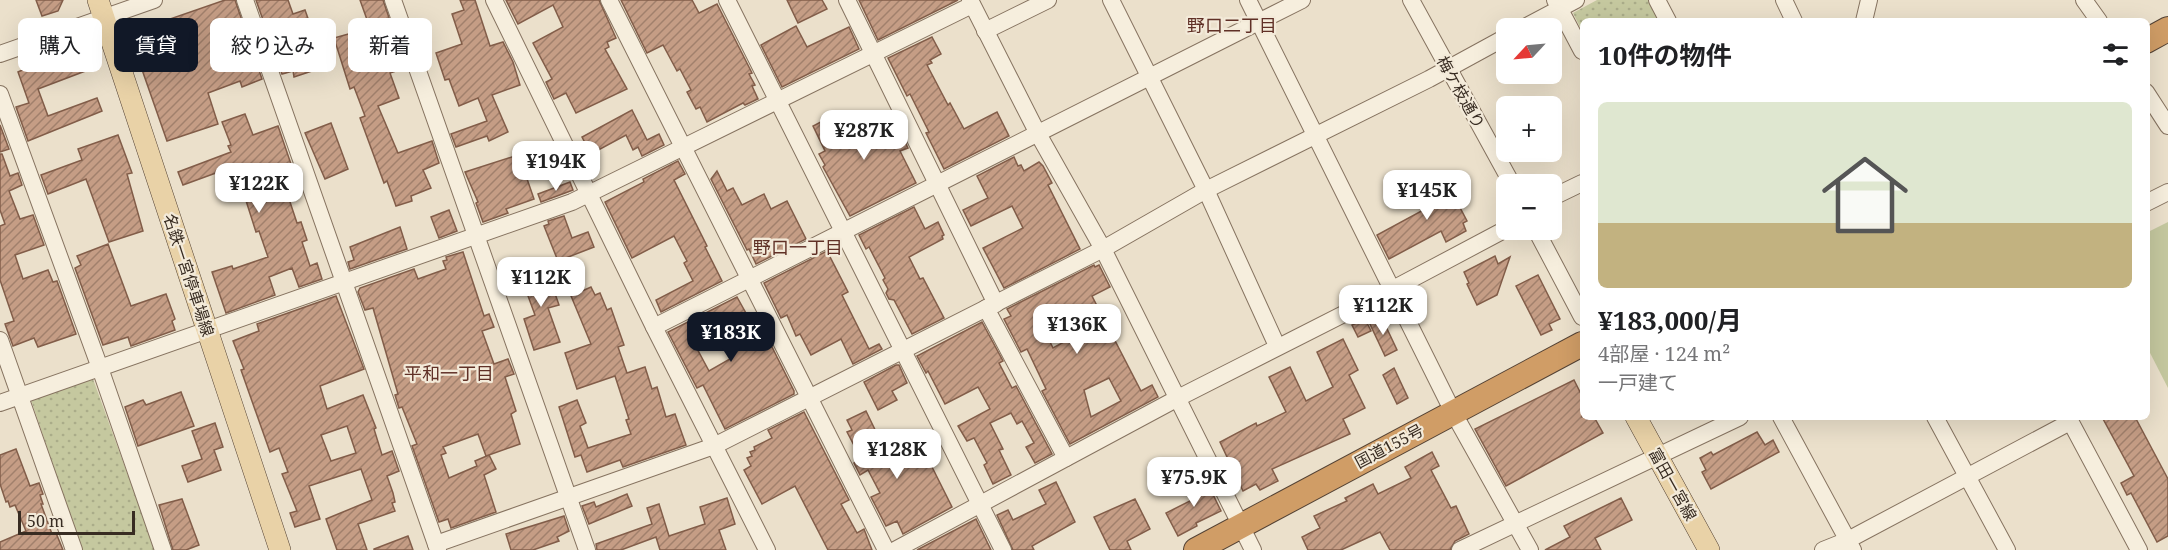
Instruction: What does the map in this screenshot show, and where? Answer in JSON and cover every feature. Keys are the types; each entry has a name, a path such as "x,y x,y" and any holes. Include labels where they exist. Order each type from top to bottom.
{"highway":[{"path":"2150,39 2168,29"},
{"name":"国道155号","path":"1196,550 1580,345"}],"main road":[{"name":"名鉄一宮停車場線","path":"102,9 280,550"},
{"name":"富田一宮線","path":"1638,420 1709,550"}],"street":[{"path":"0,54 102,9 154,0"},
{"path":"245,0 437,547 568,497 714,446 1103,249 1206,190 1496,42"},
{"path":"393,0 587,550"},
{"path":"494,0 654,327 767,550"},
{"path":"609,0 886,550"},
{"path":"727,0 1003,550"},
{"path":"847,0 937,184 991,306 1066,458"},
{"path":"985,31 1048,0"},
{"path":"1111,0 1206,190 1277,346"},
{"path":"1248,0 1453,412 1530,550"},
{"path":"654,327 1302,0"},
{"name":"梅ケ枝通り","path":"1411,0 1506,174"},
{"path":"1537,18 1557,4 1576,0"},
{"path":"1657,0 1666,18"},
{"path":"1784,0 1793,18"},
{"path":"1865,18 1869,0"},
{"path":"2084,0 2097,18"},
{"path":"0,403 572,202 684,149 971,3 1037,132 1103,249 1253,550"},
{"path":"1557,4 1580,47"},
{"path":"0,94 100,368 163,550"},
{"path":"2150,98 2168,126"},
{"path":"1562,193 1580,184"},
{"path":"2150,201 2168,192"},
{"path":"895,550 1178,398 1496,234"},
{"path":"1541,240 1580,313"},
{"path":"0,340 74,550"},
{"path":"1460,550 1734,420"},
{"path":"1783,420 1851,545"},
{"path":"1937,420 2007,550"},
{"path":"1823,550 1851,545 1967,475 2067,420"},
{"path":"2070,420 2139,550"}],"green space":[{"path":"1597,0 1650,0 1659,18 1580,18 1580,27 1573,13"},
{"path":"2168,222 2168,388 2150,353 2150,231"},
{"path":"93,379 155,550 82,550 31,400"}],"building":[{"path":"36,0 63,0 58,11 42,16"},
{"path":"225,0 235,0 241,18 210,18 210,72 260,72 262,79 242,87 240,81 208,93 218,124 167,141 143,72 198,72 198,18 173,18"},
{"path":"256,0 288,0 293,14 305,10 308,18 262,18"},
{"path":"360,0 383,0 389,18 366,18"},
{"path":"460,0 475,0 490,46 503,42 513,62 520,85 492,95 508,132 489,141 487,136 456,147 451,134 487,121 478,98 459,106 449,79 445,80 436,53 462,44 452,14 464,10"},
{"path":"506,0 599,0 616,38 607,42 609,47 605,49 627,89 576,113 566,93 554,99 546,82 552,79 533,43 563,27 553,5 518,24"},
{"path":"621,0 692,0 699,13 717,4 752,73 749,74 755,85 752,86 758,99 745,105 743,103 707,122 700,107 696,109 687,92 691,90 680,69 677,71 663,45 647,53"},
{"path":"787,0 822,0 827,9 798,23"},
{"path":"859,0 958,0 878,40"},
{"path":"796,26 807,47 849,27 859,49 782,87 761,45"},
{"path":"348,34 348,72 393,72 390,73 399,98 378,106 398,153 432,141 439,163 423,170 431,188 411,196 412,201 396,206 387,181 384,183 360,118 365,116 354,87 350,89 336,44 336,37"},
{"path":"932,37 941,54 930,60 932,63 927,65 948,105 950,103 964,129 997,112 1009,136 944,169 910,94 907,96 888,58"},
{"path":"18,72 83,72 38,89 48,116 97,98 102,111 28,141 16,107 29,103"},
{"path":"293,72 309,72 294,77"},
{"path":"632,110 647,140 659,134 664,145 642,156 638,147 633,150 626,135 591,154 582,137"},
{"path":"885,113 894,131 899,129 908,148 900,151 916,183 850,216 823,167 825,165 819,154 825,151 813,126 836,114 846,133"},
{"path":"245,114 253,135 278,126 292,167 274,173 284,201 289,199 297,223 301,222 307,240 302,242 310,266 317,263 322,279 299,287 292,268 269,277 275,295 226,313 212,272 232,266 233,269 268,257 259,231 256,232 235,166 183,185 178,172 231,152 228,146 231,145 222,122"},
{"path":"331,123 348,169 325,179 305,133"},
{"path":"0,125 9,149 0,152"},
{"path":"118,135 132,173 127,174 143,231 109,242 86,179 48,194 41,175 82,160 78,149"},
{"path":"549,145 555,162 525,173 534,199 506,209 508,213 483,222 476,203 478,202 465,172"},
{"path":"0,154 2,154 10,176 18,173 22,185 9,191 20,219 33,215 44,245 15,255 23,279 48,270 53,282 57,281 76,334 38,347 34,338 13,346 5,324 14,321 0,280 0,226 5,224 0,210"},
{"path":"1014,157 1018,166 1021,165 1024,171 1039,162 1043,166 1052,183 1048,185 1080,249 1004,288 983,248 1023,228 1012,206 971,226 963,210 988,198 977,176"},
{"path":"678,161 685,174 674,180 722,281 661,312 656,300 693,281 684,263 687,261 674,236 632,258 605,202"},
{"path":"717,171 727,191 733,188 742,205 764,194 771,209 787,201 806,239 756,264 711,179"},
{"path":"1445,179 1467,221 1463,223 1466,231 1446,242 1441,231 1389,259 1377,235 1429,207 1420,191 1424,189 1423,186 1435,180 1437,183"},
{"path":"570,182 573,190 541,202 538,194"},
{"path":"914,207 925,229 938,222 944,235 943,239 909,257 944,318 912,334 894,300 889,299 886,293 888,289 883,280 885,278 869,247 866,249 859,235"},
{"path":"449,210 457,231 439,238 431,217"},
{"path":"564,216 572,238 588,232 594,247 558,261 544,226 549,224 548,221"},
{"path":"400,227 407,249 350,269 348,262 354,260 350,247"},
{"path":"108,244 131,306 166,294 175,319 172,321 175,330 131,346 128,337 103,345 75,268 81,265 77,256"},
{"path":"827,251 848,292 842,295 869,349 879,344 882,349 853,364 841,339 811,355 800,334 796,336 787,315 781,318 764,283"},
{"path":"463,252 484,316 489,314 494,327 482,331 494,364 508,359 514,374 505,377 516,411 511,414 520,444 486,456 478,434 443,447 446,453 441,455 449,478 477,466 475,461 489,455 496,469 484,475 496,512 451,528 448,519 439,522 412,446 417,444 402,407 399,408 395,395 398,394 373,308 365,310 358,292 360,288 414,269 418,279 446,269 443,261 447,260 446,257"},
{"path":"1495,256 1498,264 1510,257 1497,295 1477,305 1464,272"},
{"path":"545,265 559,305 548,308 560,342 534,350 524,319 535,315 520,274"},
{"path":"1094,265 1095,267 1099,265 1110,287 1092,296 1141,391 1152,385 1158,397 1070,444 1042,391 1046,389 1027,349 1021,352 1004,319 1011,316 1007,309","holes":["1073,306 1086,330 1053,348 1040,321","1109,378 1121,401 1091,417 1084,390"]},
{"path":"1538,275 1560,319 1549,324 1552,330 1541,335 1516,286"},
{"path":"591,287 595,295 600,293 607,310 611,308 624,345 618,347 627,373 645,367 652,389 657,387 666,417 675,414 686,445 623,467 620,460 587,472 581,455 575,457 559,407 577,400 586,423 580,426 588,448 631,434 626,420 629,419 615,376 577,389 565,353 591,344 571,296"},
{"path":"336,296 364,369 320,386 327,409 363,395 376,428 374,429 382,455 392,451 399,471 387,476 393,493 395,502 392,503 395,511 358,524 367,550 337,550 326,519 372,500 361,469 309,486 320,519 295,527 290,513 297,511 282,474 288,472 279,448 270,452 233,341 259,331 257,324","holes":["347,426 356,453 331,461 321,435"]},
{"path":"737,297 761,345 769,341 794,394 725,429 703,385 697,388 668,332","holes":["716,332 730,359 709,371 694,343"]},
{"path":"1381,316 1397,350 1385,356 1369,322"},
{"path":"1365,319 1371,331 1358,337 1352,325"},
{"path":"982,322 1003,361 999,363 1012,388 1016,386 1052,454 1035,463 1026,447 1034,443 1022,421 1017,424 1011,413 990,423 1003,449 999,450 1011,475 993,484 984,465 987,463 974,438 967,441 958,426 990,409 978,387 945,404 928,371 926,373 917,356"},
{"path":"1343,339 1358,370 1349,375 1365,408 1343,419 1350,434 1272,469 1278,481 1260,490 1256,484 1243,491 1220,442 1256,423 1257,426 1286,412 1269,377 1290,367 1306,401 1333,387 1317,352"},
{"path":"899,365 907,383 892,391 897,400 878,410 864,382"},
{"path":"1394,368 1408,398 1397,404 1383,375"},
{"path":"1574,380 1580,392 1580,420 1596,420 1603,433 1506,486 1475,429"},
{"path":"181,392 194,426 138,446 125,407 143,400 146,405"},
{"path":"866,411 895,471 926,455 952,507 903,534 897,521 886,526 871,497 880,493 868,470 860,475 854,463 859,460 856,454 858,453 847,432 852,430 847,420"},
{"path":"804,412 849,500 841,504 857,533 864,529 872,550 828,550 795,486 762,504 744,470 751,466 747,458 752,456 750,452 755,450 754,447 772,438 768,430"},
{"path":"2104,420 2137,420 2168,479 2168,536 2157,542 2131,493 2127,495 2121,483 2134,476"},
{"path":"215,423 223,447 214,450 221,470 188,482 182,466 202,459 192,431"},
{"path":"1757,432 1765,445 1773,440 1779,452 1711,489 1702,472 1706,470 1700,458 1711,452 1713,455"},
{"path":"16,449 30,486 39,483 43,494 40,495 43,504 41,504 52,534 56,533 63,550 0,550 0,542 26,531 15,505 10,507 8,501 6,502 0,484 0,455"},
{"path":"1432,452 1439,466 1431,470 1451,508 1456,506 1469,534 1455,541 1450,550 1390,550 1380,532 1341,550 1308,550 1302,537 1320,528 1314,516 1347,501 1345,498 1373,484 1378,494 1411,478 1405,467"},
{"path":"1205,478 1221,511 1196,523 1197,526 1178,536 1166,513 1194,499 1188,486"},
{"path":"1056,482 1075,522 1032,546 1034,550 1013,550 997,515 1008,510 1013,520 1046,504 1039,490"},
{"path":"627,494 632,506 589,524 582,506 594,502 596,507"},
{"path":"727,498 735,524 719,530 726,550 660,550 656,537 621,550 597,550 596,544 652,524 647,508 659,504 669,536 705,524 700,507"},
{"path":"1621,498 1632,520 1595,538 1601,550 1545,550 1570,537 1564,526"},
{"path":"182,499 199,545 186,550 173,550 159,505"},
{"path":"1135,499 1150,529 1127,541 1131,550 1110,550 1094,517"},
{"path":"564,516 569,531 557,537 559,541 533,550 511,550 506,534"},
{"path":"976,519 991,550 917,550"},
{"path":"408,536 413,550 374,550 374,549"}],"district":[{"name":"野口二丁目","path":"1232,26"},
{"name":"野口一丁目","path":"798,248"},
{"name":"平和一丁目","path":"449,374"}]}
